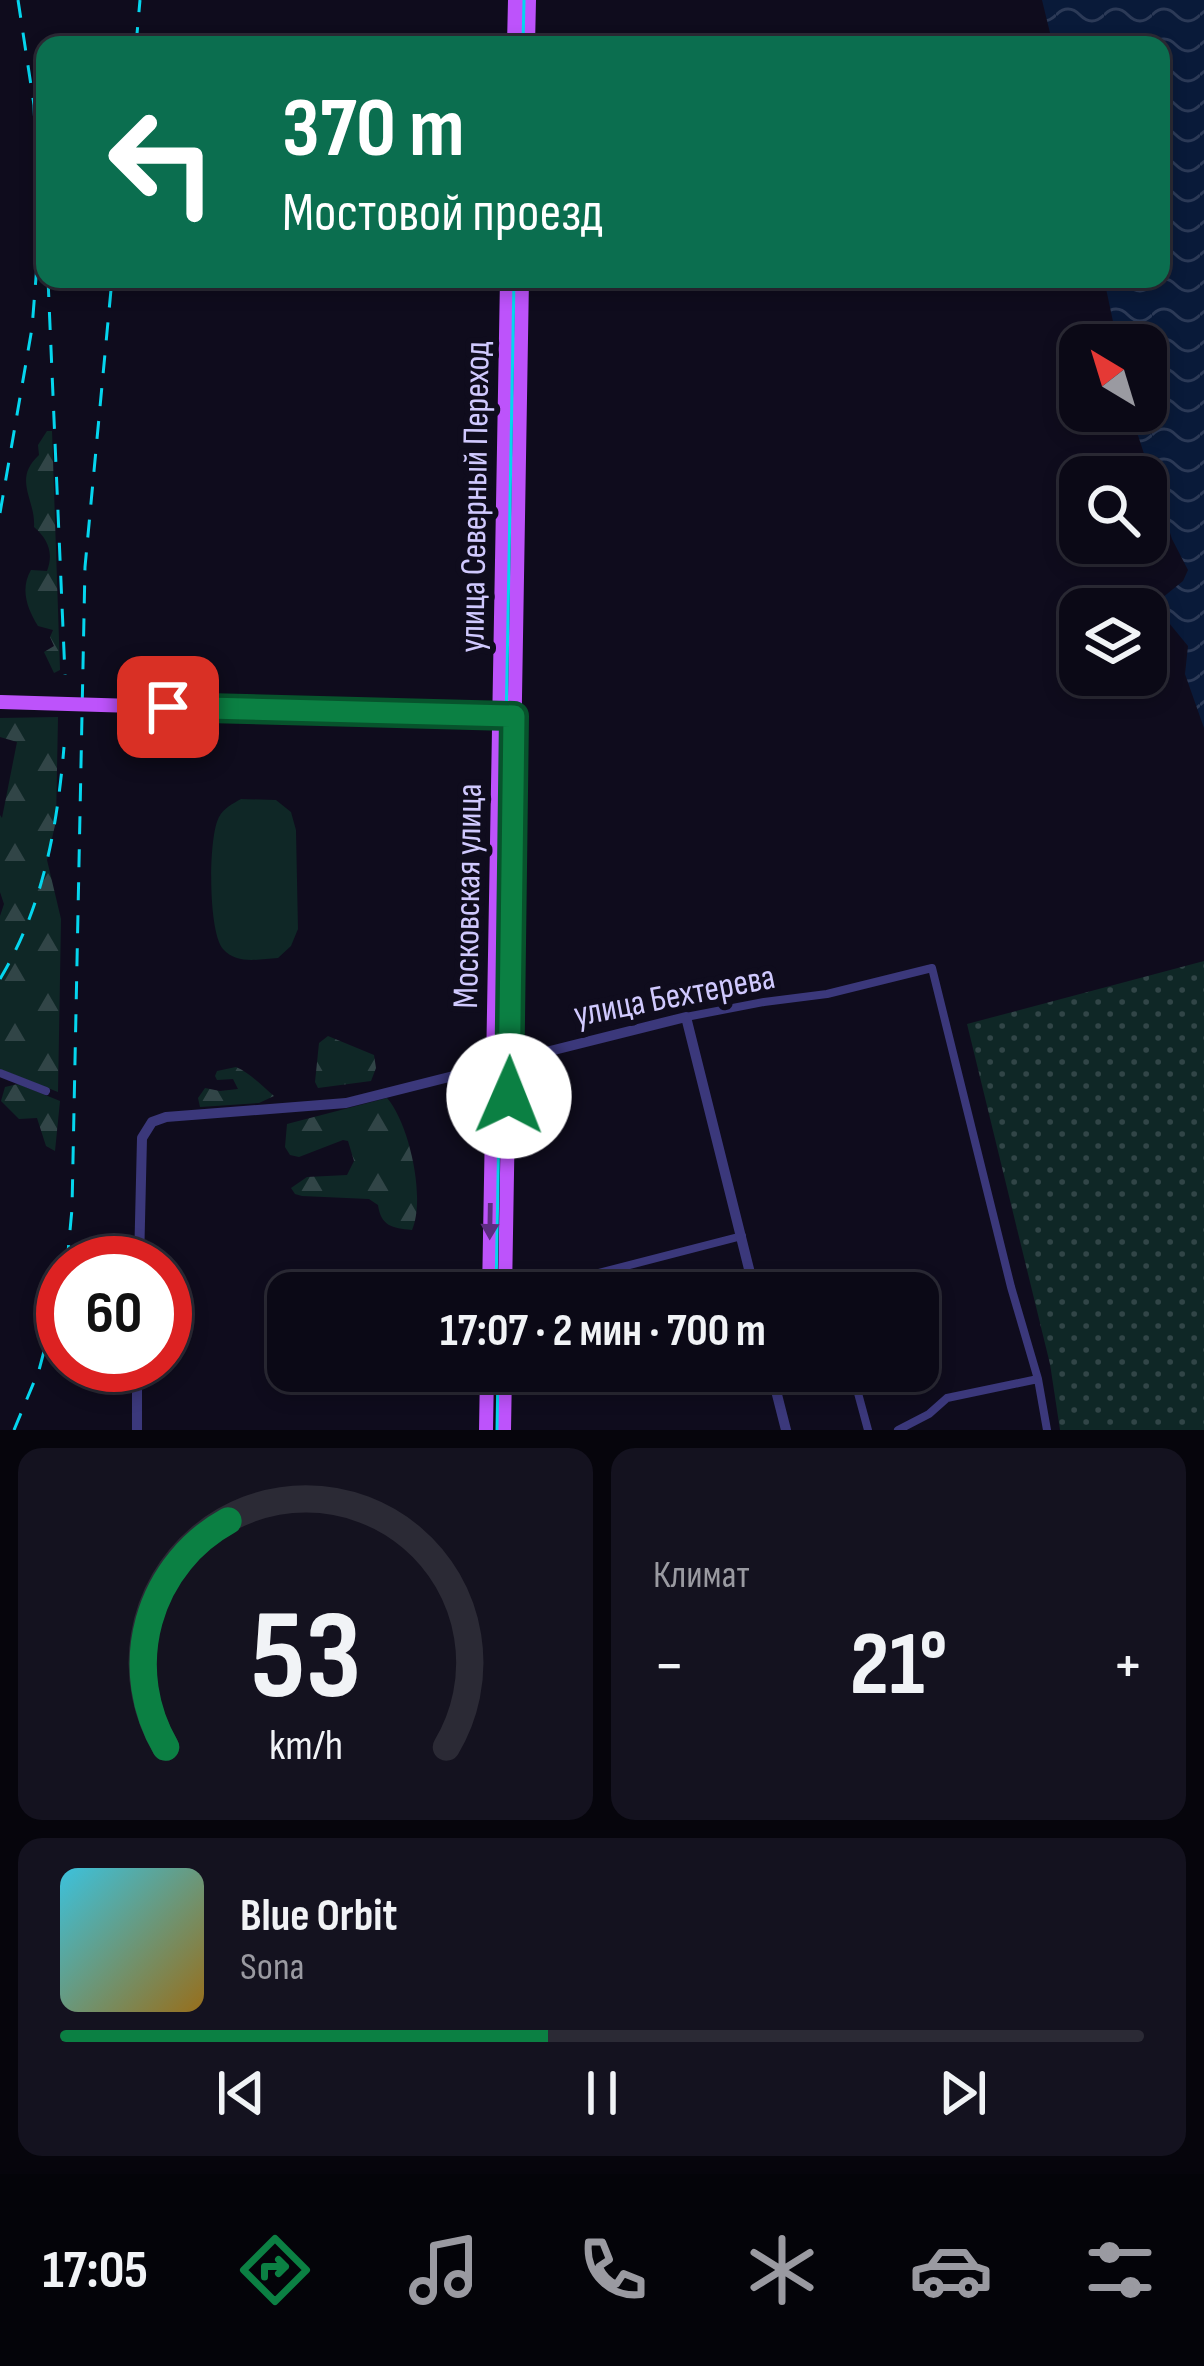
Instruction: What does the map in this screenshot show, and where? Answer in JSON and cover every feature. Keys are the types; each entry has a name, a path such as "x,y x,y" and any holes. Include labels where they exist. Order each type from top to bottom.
{"main road":[{"path":"514,36 515,0"},
{"path":"528,36 529,0"},
{"name":"улица Северный Переход","path":"507,288 507,716"},
{"name":"улица Северный Переход","path":"507,716 522,288"},
{"path":"1,702 507,716"},
{"name":"Московская улица","path":"505,1272 510,1061 507,716"},
{"name":"Московская улица","path":"489,1272 507,716"},
{"name":"улица Бехтерева","path":"493,1066 510,1061"},
{"path":"486,1430 487,1392"},
{"path":"505,1392 505,1430"}],"street":[{"name":"улица Бехтерева","path":"510,1061 686,1017 827,994 932,968 1038,1379"},
{"path":"686,1017 750,1272"},
{"name":"улица Бехтерева","path":"140,1236 142,1138 147,1126 166,1117 346,1103 493,1066"},
{"path":"0,1073 46,1091"},
{"path":"602,1272 742,1236"},
{"path":"898,1430 929,1414 946,1398 1038,1379 1047,1430"},
{"path":"137,1392 137,1430"},
{"path":"776,1392 786,1430"},
{"path":"858,1392 868,1430"}],"green space":[{"path":"47,431 52,431 60,670 54,673 44,652 54,646 53,630 38,626 25,591 31,570 47,571 50,558 46,541 34,527 26,481"},
{"path":"58,717 56,821 47,860 61,919 58,1092 0,1069 0,916 4,904 0,815 2,818 17,742 0,737 0,718"},
{"path":"241,799 276,800 291,812 296,830 298,929 291,946 278,958 249,960 229,954 214,924 215,828 223,811"},
{"path":"1204,961 1204,1430 1060,1430 1050,1364 967,1024"},
{"path":"328,1036 374,1055 371,1081 318,1088 319,1043"},
{"path":"236,1067 274,1096 259,1103 200,1107 198,1098 205,1088 238,1089 233,1079 217,1080 215,1076 217,1071"},
{"path":"18,1084 60,1101 55,1151 46,1146 37,1118 19,1119 1,1101 5,1087"},
{"path":"387,1098 413,1161 417,1199 412,1230 389,1225 369,1199 302,1196 291,1188 307,1177 347,1175 354,1161 348,1141 343,1140 299,1157 290,1155 285,1147 287,1124"}],"water":[{"path":"1042,0 1204,0 1204,728 1185,674 1188,646 1167,620 1167,594 1188,570 1167,524 1167,456 1145,456 1137,432 1167,432 1167,324 1114,324 1106,288 1170,288 1170,36 1051,36"}],"tram line":[{"path":"523,36 524,0"},
{"path":"496,1272 514,288"},
{"path":"497,1430 498,1392"}],"railway":[{"path":"18,0 34,105 36,154"},
{"path":"137,36 140,0"},
{"path":"0,513 32,328 36,277"},
{"path":"48,288 65,675"},
{"path":"70,1236 85,567 111,288"},
{"path":"0,979 27,924 46,867 64,747"},
{"path":"14,1430 36,1377"}],"route":[{"path":"168,707 514,716 509,1096"}]}
